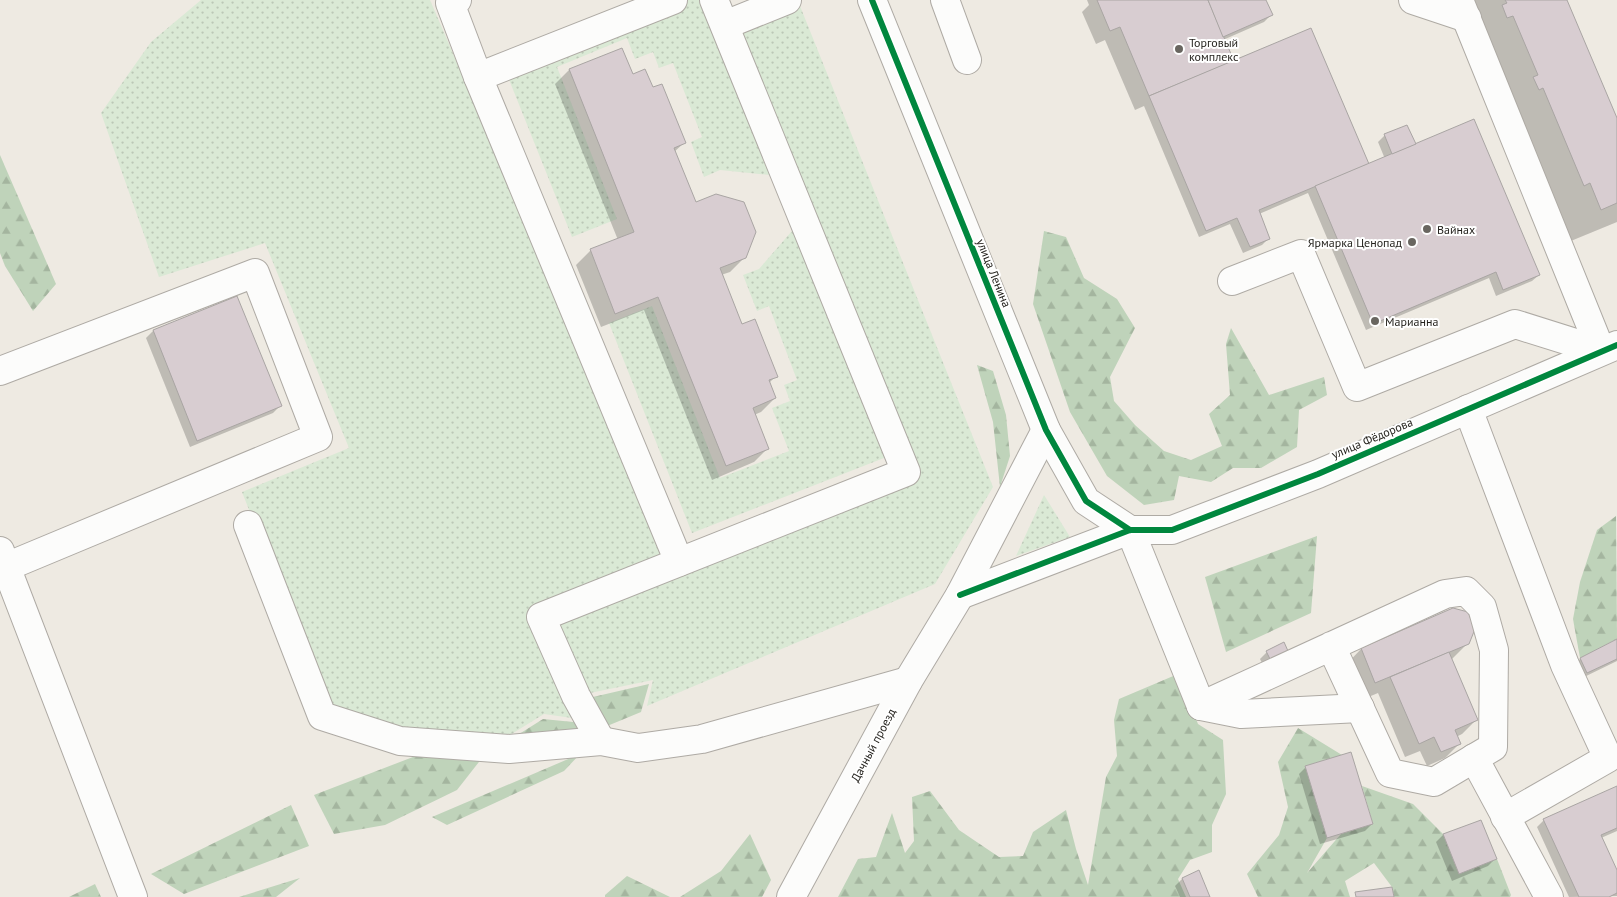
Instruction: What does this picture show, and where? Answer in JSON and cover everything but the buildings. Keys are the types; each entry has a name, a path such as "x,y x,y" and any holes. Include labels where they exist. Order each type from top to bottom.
{"street":[{"path":"456,0 450,3 478,77 679,562"},
{"path":"478,77 673,0"},
{"path":"601,742 576,696 541,617 906,472 714,0"},
{"path":"725,25 787,0"},
{"path":"945,0 967,60"},
{"path":"1413,0 1463,9 1609,348"},
{"name":"улица Ленина","path":"875,1 1046,430 1086,501 1130,530"},
{"path":"1232,281 1301,254 1357,387 1515,324 1609,348"},
{"path":"0,371 255,273 318,437 3,559 132,897"},
{"name":"улица Фёдорова","path":"1130,530 1172,530 1318,474 1609,348"},
{"path":"1468,409 1565,665 1608,758 1505,817"},
{"name":"Дачный проезд","path":"792,897 908,681 960,596 1046,430"},
{"path":"248,525 322,716 400,741 509,748 601,742 638,748 702,740 908,681"},
{"path":"960,596 1130,530 1201,706"},
{"path":"1201,706 1330,646 1445,594 1466,591 1482,607 1494,650 1493,747 1434,782 1390,773 1330,646"},
{"path":"1201,706 1240,714 1360,708"},
{"path":"1474,758 1549,897"}],"green space":[{"path":"201,0 430,0 670,557 537,614 579,707 572,718 544,714 510,735 515,744 401,734 328,710 242,492 349,448 265,243 159,277 101,113 151,42"},
{"path":"686,0 709,0 780,176 720,170 704,177 691,142 702,137 673,63 659,68 653,52 635,59 627,38 557,67 617,219 572,237 506,72"},
{"path":"800,6 993,487 935,584 647,706 653,680 590,693 555,617 914,474 737,32"},
{"path":"0,155 56,284 33,311 5,266 0,253"},
{"path":"798,224 889,456 692,533 609,323 652,306 720,478 789,451 772,408 790,401 784,385 797,380 769,306 757,311 743,275 759,269"},
{"path":"1044,231 1066,237 1084,278 1117,299 1135,328 1110,377 1114,401 1135,425 1164,451 1191,460 1222,446 1209,414 1230,395 1226,344 1231,328 1269,395 1324,377 1327,395 1299,410 1297,447 1261,468 1233,468 1211,482 1179,476 1174,500 1144,505 1107,476 1070,412 1033,304"},
{"path":"977,365 993,371 1006,415 1010,456 1000,487 993,422"},
{"path":"1044,495 1070,537 1016,556"},
{"path":"1616,516 1617,639 1580,658 1573,619 1580,582 1597,530"},
{"path":"1317,536 1311,613 1226,652 1205,577"},
{"path":"1178,674 1198,724 1223,740 1226,794 1212,825 1212,852 1190,860 1178,879 1186,897 838,897 858,859 876,857 892,813 905,853 914,841 912,797 930,791 959,830 999,857 1023,856 1033,832 1066,810 1088,885 1106,777 1117,756 1114,720 1119,699"},
{"path":"649,684 641,712 537,755 516,736 543,719 573,722 593,697"},
{"path":"1298,728 1342,755 1305,766 1327,838 1307,873 1341,834 1373,824 1362,786 1413,804 1443,834 1459,874 1497,859 1511,895 1510,897 1394,897 1392,887 1374,863 1345,881 1350,897 1258,897 1247,874 1279,835 1288,807 1278,762"},
{"path":"493,744 457,790 385,825 334,834 314,795 426,752"},
{"path":"580,754 564,771 447,825 432,817"},
{"path":"291,805 309,846 184,894 151,874"},
{"path":"750,834 771,880 762,897 680,897 721,871"},
{"path":"627,876 670,897 605,897"},
{"path":"300,878 276,897 239,897"},
{"path":"95,884 101,897 69,897"}],"cycle path":[{"path":"872,0 1046,430 1086,501 1130,530"},
{"path":"960,595 1130,530 1172,530 1318,474 1617,345"}],"place":[{"name":"Торговый комплекс","path":"1179,49"},
{"name":"Вайнах","path":"1427,229"},
{"name":"Ярмарка Ценопад","path":"1412,242"},
{"name":"Марианна","path":"1375,321"}]}
